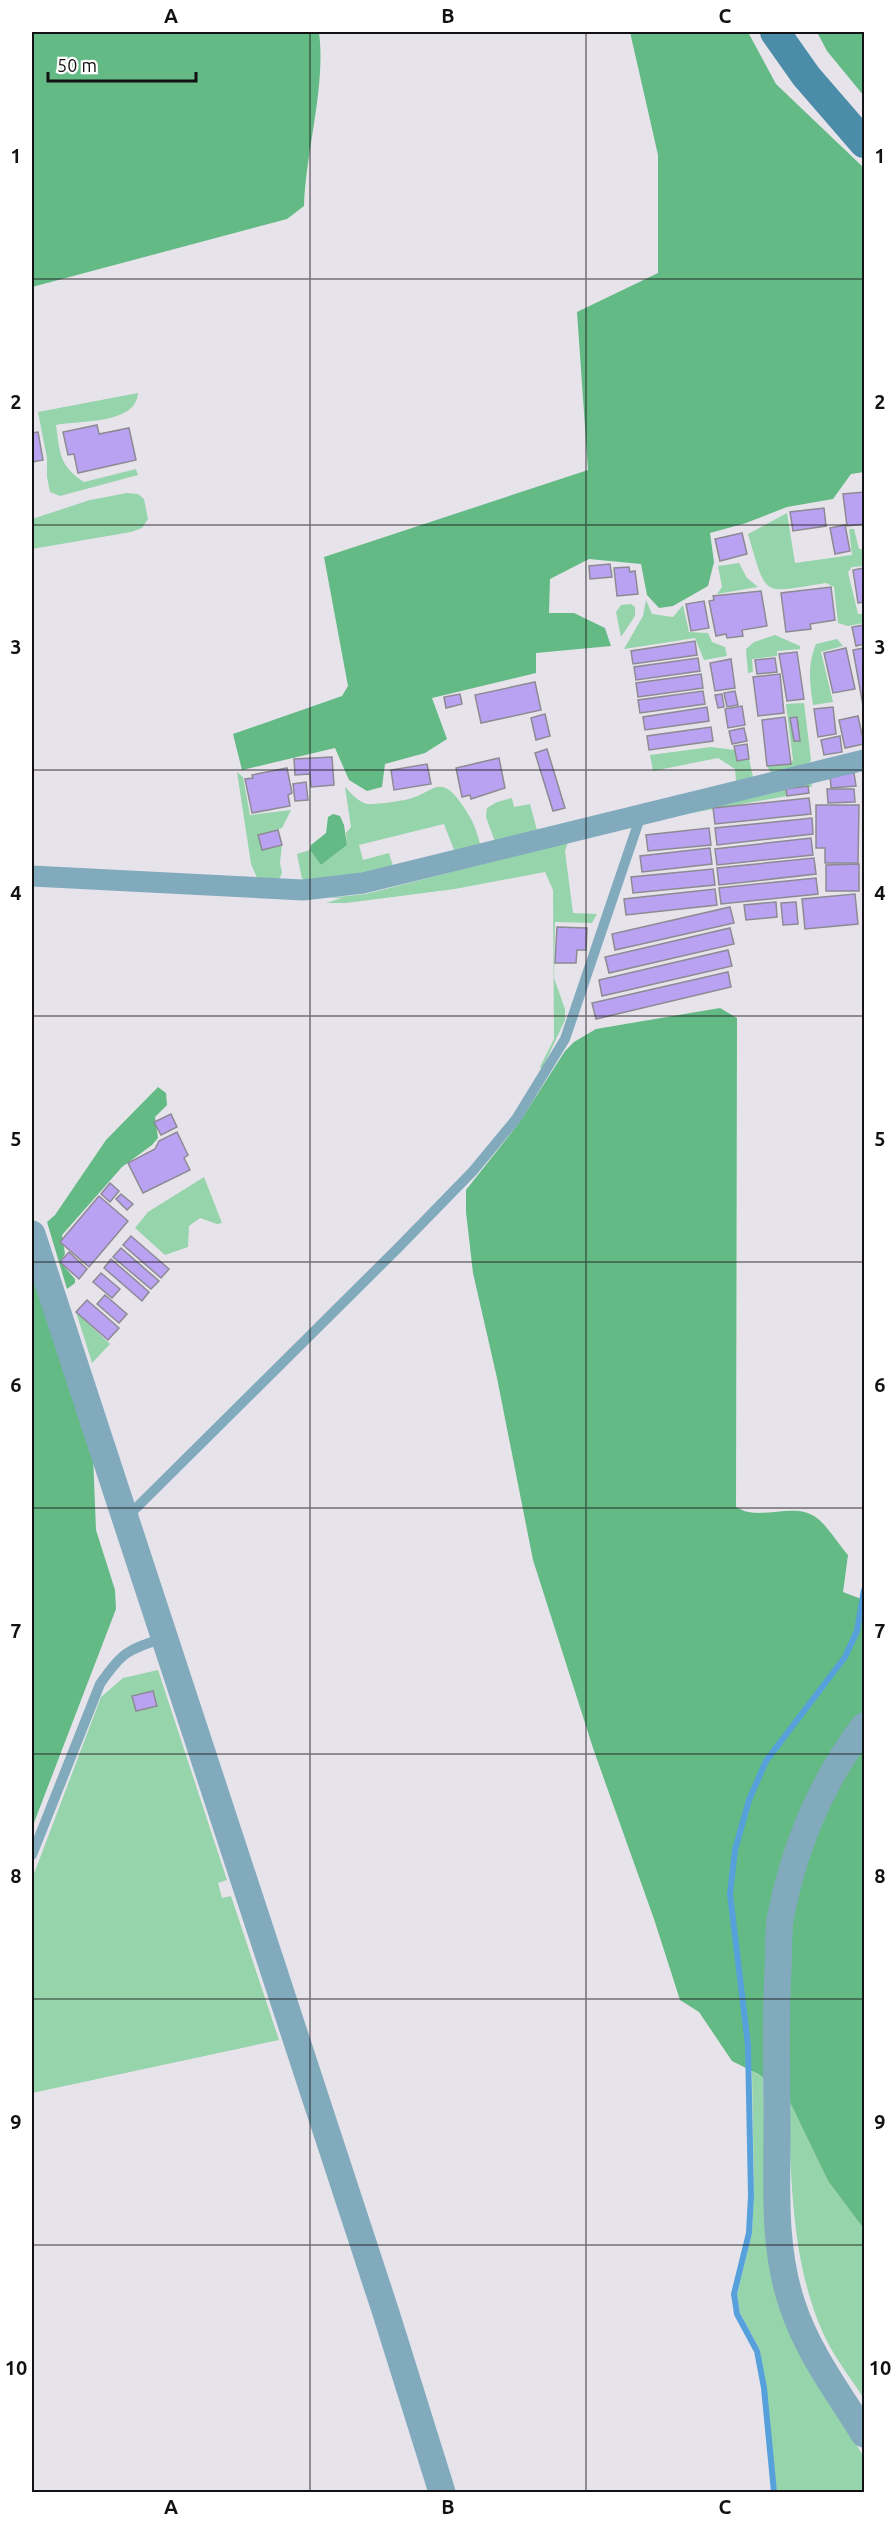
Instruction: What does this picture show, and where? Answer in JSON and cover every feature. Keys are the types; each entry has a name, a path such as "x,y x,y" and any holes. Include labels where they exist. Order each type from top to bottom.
{"main road":[{"path":"775,32 806,76 864,143"}],"street":[{"path":"32,876 303,890 363,883 864,760"},
{"path":"32,1234 166,1638 442,2493"},
{"path":"864,1726 848,1747 818,1800 796,1856 780,1921 776,2001 778,2222 782,2266 791,2303 806,2340 864,2434"}],"lane":[{"path":"126,1518 406,1239 472,1171 516,1119 541,1082 565,1039 641,815"},
{"path":"32,1855 100,1684 115,1662 130,1649 166,1638"}],"green space":[{"path":"32,32 319,32 320,74 304,206 287,219 32,287"},
{"path":"630,32 748,32 776,84 864,168 864,472 851,474 833,499 787,507 746,523 710,533 714,562 708,586 673,606 659,608 647,595 641,564 589,559 550,579 549,613 574,613 605,628 611,646 536,653 536,673 432,698 447,739 425,753 385,764 382,787 367,791 349,780 335,748 242,770 233,734 342,696 348,686 324,557 588,470 577,312 658,273 658,155"},
{"path":"817,32 864,32 864,96 827,51"},
{"path":"138,393 135,403 128,411 117,416 56,425 62,458 70,470 84,482 136,469 138,475 60,496 50,492 47,458 38,412"},
{"path":"127,493 138,494 144,499 148,519 142,528 131,532 32,549 32,519 90,500"},
{"path":"787,513 795,563 852,555 849,529 854,529 859,549 864,549 864,566 852,567 848,572 858,614 864,614 864,623 848,626 838,623 834,587 826,583 778,589 770,587 764,581 748,534"},
{"path":"739,563 747,578 758,587 717,594 722,587 718,566"},
{"path":"646,600 652,614 673,617 683,605 689,632 708,633 712,642 725,647 727,656 704,660 695,638 624,649 643,616"},
{"path":"631,604 635,607 635,616 621,637 616,612 621,605"},
{"path":"775,635 800,646 800,649 777,651 777,656 752,659 753,672 748,673 746,649 754,642"},
{"path":"837,639 843,646 821,652 833,702 813,705 810,667 813,652 816,644"},
{"path":"804,703 811,760 807,767 771,773 767,766 790,764 793,760 786,704"},
{"path":"711,747 735,750 737,761 749,759 753,777 736,781 735,769 718,758 653,771 650,755"},
{"path":"237,772 243,777 250,815 291,810 282,828 258,835 262,850 282,845 280,863 282,873 279,880 258,880 251,864"},
{"path":"811,778 812,787 786,789 787,796 647,821"},
{"path":"345,787 355,797 370,804 409,799 431,789 443,787 455,796 466,811 480,844 454,850 444,824 359,845 363,860 389,853 393,866 334,881 311,882 302,879 297,854 310,850 321,865 347,845 346,833 351,827"},
{"path":"512,798 514,807 530,804 537,830 495,842 486,817 487,808 497,802"},
{"path":"333,814 340,816 347,845 321,865 310,850 311,845 326,833 328,817"},
{"path":"568,842 565,851 573,913 597,914 592,923 555,922 554,978 565,1009 565,1020 542,1069 540,1067 554,1039 553,890 545,872 455,889 346,903 326,903 342,898 328,898 366,894"},
{"path":"720,1008 737,1018 736,1507 755,1513 795,1511 814,1516 848,1555 843,1592 864,1600 864,2229 828,2181 787,2096 758,2074 732,2061 699,2012 680,2000 654,1919 594,1751 533,1560 497,1378 473,1273 466,1212 466,1190 519,1123 565,1051 574,1042 596,1029"},
{"path":"158,1087 166,1093 167,1105 155,1117 158,1138 122,1167 62,1235 65,1254 60,1262 75,1279 75,1283 67,1289 47,1222 55,1215 106,1140"},
{"path":"204,1177 222,1223 217,1224 200,1218 189,1226 188,1247 165,1255 135,1228 148,1212"},
{"path":"32,1272 93,1454 96,1530 115,1590 116,1609 32,1828"},
{"path":"76,1312 110,1344 92,1363"},
{"path":"158,1670 227,1880 218,1883 222,1898 231,1896 279,2040 32,2093 32,1879 101,1697 123,1678"},
{"path":"752,2071 763,2078 766,2221 844,2425 864,2457 864,2492 777,2492 760,2350 740,2313 737,2295 752,2233 754,2192"},
{"path":"787,2096 828,2181 864,2229 864,2399 827,2342 812,2305 804,2276 794,2216"}],"building":[{"path":"97,425 99,434 129,428 136,460 78,473 74,454 68,455 63,432"},
{"path":"38,432 43,460 32,462 32,433"},
{"path":"864,492 864,524 847,526 843,494"},
{"path":"824,508 826,526 793,531 790,512"},
{"path":"845,525 850,551 835,554 830,528"},
{"path":"742,533 747,554 720,561 715,539"},
{"path":"610,564 612,577 590,579 589,566"},
{"path":"629,567 630,572 635,571 638,594 617,596 614,568"},
{"path":"864,568 864,602 858,603 853,570"},
{"path":"831,587 835,620 810,624 811,629 786,632 781,593"},
{"path":"761,591 767,626 742,630 743,636 727,638 726,634 716,636 709,601 714,600 713,596"},
{"path":"704,601 709,628 691,631 686,604"},
{"path":"864,625 864,644 856,646 852,627"},
{"path":"695,641 697,655 633,664 631,651"},
{"path":"846,648 855,689 833,693 824,653"},
{"path":"864,648 864,711 853,650"},
{"path":"797,652 804,699 787,701 779,654"},
{"path":"698,658 700,671 636,680 634,667"},
{"path":"775,658 777,672 757,674 755,660"},
{"path":"731,659 735,688 715,691 710,663"},
{"path":"701,674 703,688 638,697 636,683"},
{"path":"780,674 784,713 758,716 753,677"},
{"path":"535,682 541,710 481,723 475,695"},
{"path":"703,691 705,704 640,713 638,700"},
{"path":"735,691 738,705 727,707 724,693"},
{"path":"460,694 462,704 446,708 444,697"},
{"path":"722,694 724,707 718,708 715,695"},
{"path":"742,706 745,725 728,728 725,709"},
{"path":"707,707 709,721 645,730 643,717"},
{"path":"833,707 836,734 818,737 814,709"},
{"path":"545,714 550,736 536,740 531,718"},
{"path":"858,716 864,744 845,748 839,720"},
{"path":"785,717 791,764 767,766 762,720"},
{"path":"797,717 800,741 794,741 790,718"},
{"path":"711,727 713,741 649,750 647,736"},
{"path":"744,728 747,741 732,744 729,731"},
{"path":"840,736 842,752 824,755 821,740"},
{"path":"747,744 749,759 737,761 734,746"},
{"path":"547,749 565,808 553,811 535,753"},
{"path":"332,757 334,785 311,787 310,774 295,775 294,759"},
{"path":"499,758 505,788 471,799 470,795 462,797 456,768"},
{"path":"427,764 431,784 394,790 391,770"},
{"path":"287,768 292,793 288,795 290,806 252,813 245,779 253,778 252,775"},
{"path":"854,773 856,786 831,788 830,775"},
{"path":"306,782 308,800 295,801 293,784"},
{"path":"808,786 809,793 787,796 786,789"},
{"path":"827,789 854,789 855,802 828,803"},
{"path":"809,798 811,814 715,824 713,808"},
{"path":"816,805 859,805 858,863 825,863 825,848 816,848"},
{"path":"812,818 813,834 717,845 715,828"},
{"path":"709,828 711,845 648,851 646,835"},
{"path":"278,830 282,845 262,850 258,835"},
{"path":"811,838 813,855 717,865 715,849"},
{"path":"710,848 712,864 642,872 640,856"},
{"path":"814,858 816,874 719,885 717,868"},
{"path":"859,864 859,891 826,891 826,865"},
{"path":"713,869 715,885 633,893 631,877"},
{"path":"816,878 818,894 721,904 719,888"},
{"path":"715,889 717,905 626,915 624,899"},
{"path":"855,894 858,924 805,929 802,899"},
{"path":"776,902 777,917 746,920 744,905"},
{"path":"796,902 798,924 783,925 781,903"},
{"path":"730,907 734,923 615,950 612,934"},
{"path":"557,927 587,928 586,950 577,950 576,963 555,963"},
{"path":"730,928 734,944 609,973 605,957"},
{"path":"728,950 732,966 602,996 599,980"},
{"path":"728,972 731,987 596,1019 592,1003"},
{"path":"171,1114 177,1127 161,1135 154,1122"},
{"path":"177,1132 188,1155 184,1158 190,1170 143,1193 128,1163 155,1149 159,1141"},
{"path":"110,1183 119,1191 110,1202 101,1194"},
{"path":"121,1194 133,1204 127,1210 116,1199"},
{"path":"99,1196 128,1221 89,1267 60,1242"},
{"path":"131,1236 169,1269 161,1278 123,1245"},
{"path":"121,1248 159,1281 151,1289 113,1257"},
{"path":"69,1252 87,1269 79,1279 60,1262"},
{"path":"111,1259 149,1292 142,1301 104,1268"},
{"path":"101,1273 120,1289 112,1298 93,1282"},
{"path":"105,1295 127,1314 119,1323 97,1304"},
{"path":"87,1300 119,1328 108,1340 76,1312"},
{"path":"153,1691 157,1706 136,1711 132,1696"}],"waterway":[{"path":"774,2492 764,2388 757,2351 737,2314 734,2294 749,2233 751,2196 748,2045 730,1894 735,1850 749,1800 766,1761 845,1657 857,1631 864,1590"}]}
